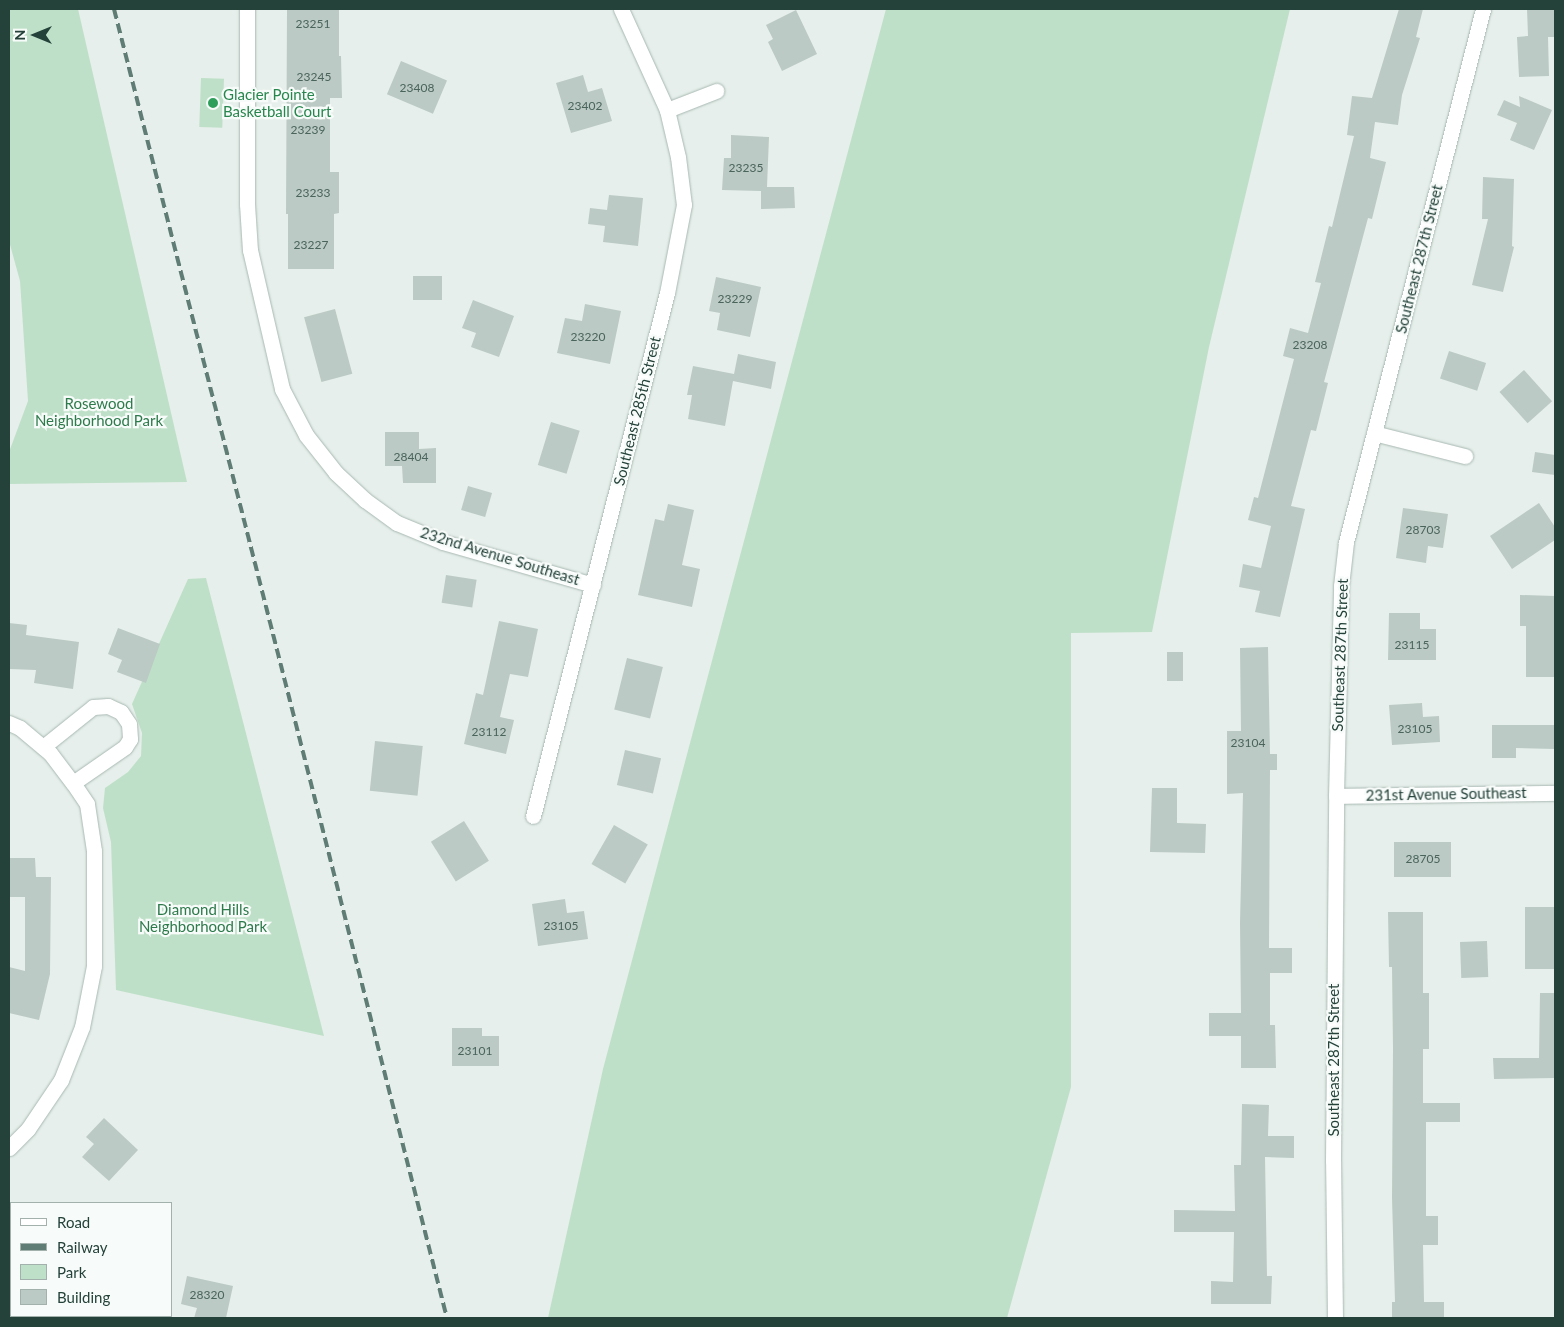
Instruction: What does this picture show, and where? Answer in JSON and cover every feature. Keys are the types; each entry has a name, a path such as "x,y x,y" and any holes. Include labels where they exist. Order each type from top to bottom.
{"street":[{"name":"232nd Avenue Southeast","path":"246,9 247,204 250,250 282,389 306,435 336,473 365,500 397,523 443,542 593,585"},
{"name":"Southeast 285th Street","path":"533,816 665,302 684,205 678,157 667,110 621,9"},
{"name":"Southeast 287th Street","path":"1335,1318 1333,1152 1336,796 1341,586 1346,542 1483,9"},
{"path":"667,110 716,91"},
{"path":"1374,433 1465,456"},
{"path":"43,747 93,707 108,706 121,712 128,724 130,740 125,747 73,783"},
{"path":"9,723 20,728 43,747 73,783 87,804 94,851 94,966 82,1027 61,1080 28,1129 9,1148"},
{"name":"231st Avenue Southeast","path":"1336,796 1555,793"}],"green space":[{"name":"Rosewood Neighborhood Park","path":"9,9 78,9 187,482 9,484 9,452 28,401 20,281 9,241"},
{"path":"886,9 1290,9 1209,347 1152,632 1071,633 1071,1087 1007,1318 548,1318 603,1069"},
{"name":"Glacier Pointe Basketball Court","path":"201,78 224,79 222,128 199,127"},
{"name":"Diamond Hills Neighborhood Park","path":"206,578 324,1036 116,990 111,842 103,808 105,788 128,772 141,756 142,733 132,704 188,579"}],"building":[{"path":"287,9 339,9 339,56 341,56 342,98 330,98 330,172 339,172 339,213 334,214 334,269 288,269 288,214 286,214"},
{"path":"1399,9 1423,9 1416,37 1420,38 1402,95 1398,125 1375,122 1370,158 1386,162 1372,219 1368,218 1324,382 1328,383 1316,431 1311,430 1291,506 1305,509 1280,617 1255,612 1260,591 1239,587 1243,564 1261,568 1271,526 1248,520 1254,497 1258,498 1294,359 1283,356 1290,328 1308,333 1321,283 1315,282 1329,226 1332,227 1354,136 1347,135 1352,96 1372,98"},
{"path":"1527,9 1554,9 1555,37 1548,37 1549,76 1519,77 1517,37 1528,36"},
{"path":"796,10 817,54 782,71 768,42 773,39 766,25"},
{"path":"401,61 447,81 433,114 387,94"},
{"path":"583,75 588,92 602,88 612,121 571,133 556,83"},
{"path":"1519,96 1552,110 1534,150 1510,140 1517,123 1497,115 1504,100 1520,107"},
{"path":"731,135 769,137 767,187 794,187 795,208 761,209 761,191 722,190 724,158 731,158"},
{"path":"1483,177 1514,179 1512,246 1514,247 1503,292 1472,285 1488,219 1482,219"},
{"path":"609,195 643,198 638,246 603,242 605,226 588,224 590,208 607,210"},
{"path":"413,276 442,276 442,300 413,300"},
{"path":"716,277 761,287 750,337 717,330 720,313 709,311"},
{"path":"473,300 514,316 499,357 471,347 476,333 462,328"},
{"path":"585,304 621,311 610,364 557,353 565,318 582,321"},
{"path":"335,309 352,374 321,382 304,317"},
{"path":"1449,351 1486,363 1477,391 1440,379"},
{"path":"738,354 776,362 771,389 733,381 725,426 688,419 692,395 687,395 693,366 734,374"},
{"path":"1524,370 1552,401 1528,423 1499,392"},
{"path":"551,422 580,431 567,474 538,465"},
{"path":"385,432 419,432 419,449 436,448 436,483 403,483 402,466 385,466"},
{"path":"1535,452 1555,455 1555,475 1532,472"},
{"path":"468,486 492,493 485,517 461,510"},
{"path":"1539,503 1555,527 1555,540 1512,569 1490,536"},
{"path":"668,504 694,510 682,565 700,569 692,607 638,595 655,519 664,521"},
{"path":"1403,508 1448,514 1443,548 1428,546 1426,563 1396,558"},
{"path":"446,575 477,580 472,608 442,603"},
{"path":"1520,595 1555,596 1555,677 1526,677 1526,626 1520,626"},
{"path":"1389,613 1420,613 1420,629 1436,629 1436,660 1388,660"},
{"path":"499,621 538,629 528,677 510,674 500,717 514,720 506,754 464,744 476,693 483,695"},
{"path":"9,623 27,625 26,635 79,642 73,689 34,683 36,670 9,669"},
{"path":"118,628 160,644 146,683 117,672 122,660 108,654"},
{"path":"1268,647 1270,754 1277,754 1277,770 1270,770 1269,948 1292,948 1292,973 1270,973 1270,1025 1275,1025 1276,1068 1241,1068 1241,1036 1209,1036 1209,1013 1241,1013 1240,923 1243,793 1227,794 1227,731 1241,731 1240,648"},
{"path":"1167,652 1183,652 1183,681 1167,681"},
{"path":"627,658 663,667 650,718 614,709"},
{"path":"1422,703 1423,717 1439,716 1440,742 1392,745 1389,705"},
{"path":"1492,725 1555,725 1555,749 1516,748 1516,758 1492,758"},
{"path":"375,741 423,746 418,796 370,791"},
{"path":"625,750 661,758 653,793 617,785"},
{"path":"1152,788 1177,788 1177,823 1206,824 1205,853 1150,852"},
{"path":"464,821 489,861 456,882 431,842"},
{"path":"614,825 648,844 625,883 592,864"},
{"path":"1394,842 1451,842 1451,877 1394,877"},
{"path":"9,858 35,858 36,877 51,877 50,974 39,1020 9,1013 9,967 25,971 25,897 9,897"},
{"path":"565,899 567,913 584,911 588,939 538,946 532,904"},
{"path":"1525,907 1555,907 1555,969 1525,969"},
{"path":"1388,912 1423,912 1423,993 1429,993 1429,1049 1423,1049 1423,1103 1460,1103 1460,1122 1426,1122 1426,1216 1438,1216 1438,1245 1423,1245 1424,1302 1444,1302 1444,1318 1392,1318 1392,1302 1395,1302 1392,1198 1393,1049 1392,967 1389,967"},
{"path":"1487,941 1488,977 1461,978 1460,942"},
{"path":"1540,993 1555,993 1555,1078 1494,1079 1493,1058 1539,1058"},
{"path":"452,1028 482,1028 482,1036 499,1036 499,1066 452,1066"},
{"path":"1242,1104 1269,1105 1268,1136 1294,1136 1294,1158 1265,1157 1267,1276 1272,1276 1271,1304 1211,1304 1211,1281 1233,1282 1234,1232 1174,1232 1174,1210 1235,1211 1234,1165 1241,1165"},
{"path":"104,1118 138,1150 109,1181 82,1157 94,1144 86,1137"},
{"path":"187,1276 233,1286 226,1318 194,1318 197,1308 181,1304"}],"railway":[{"path":"114,9 447,1318"}],"place":[{"name":"Glacier Pointe Basketball Court","path":"213,103"}]}
